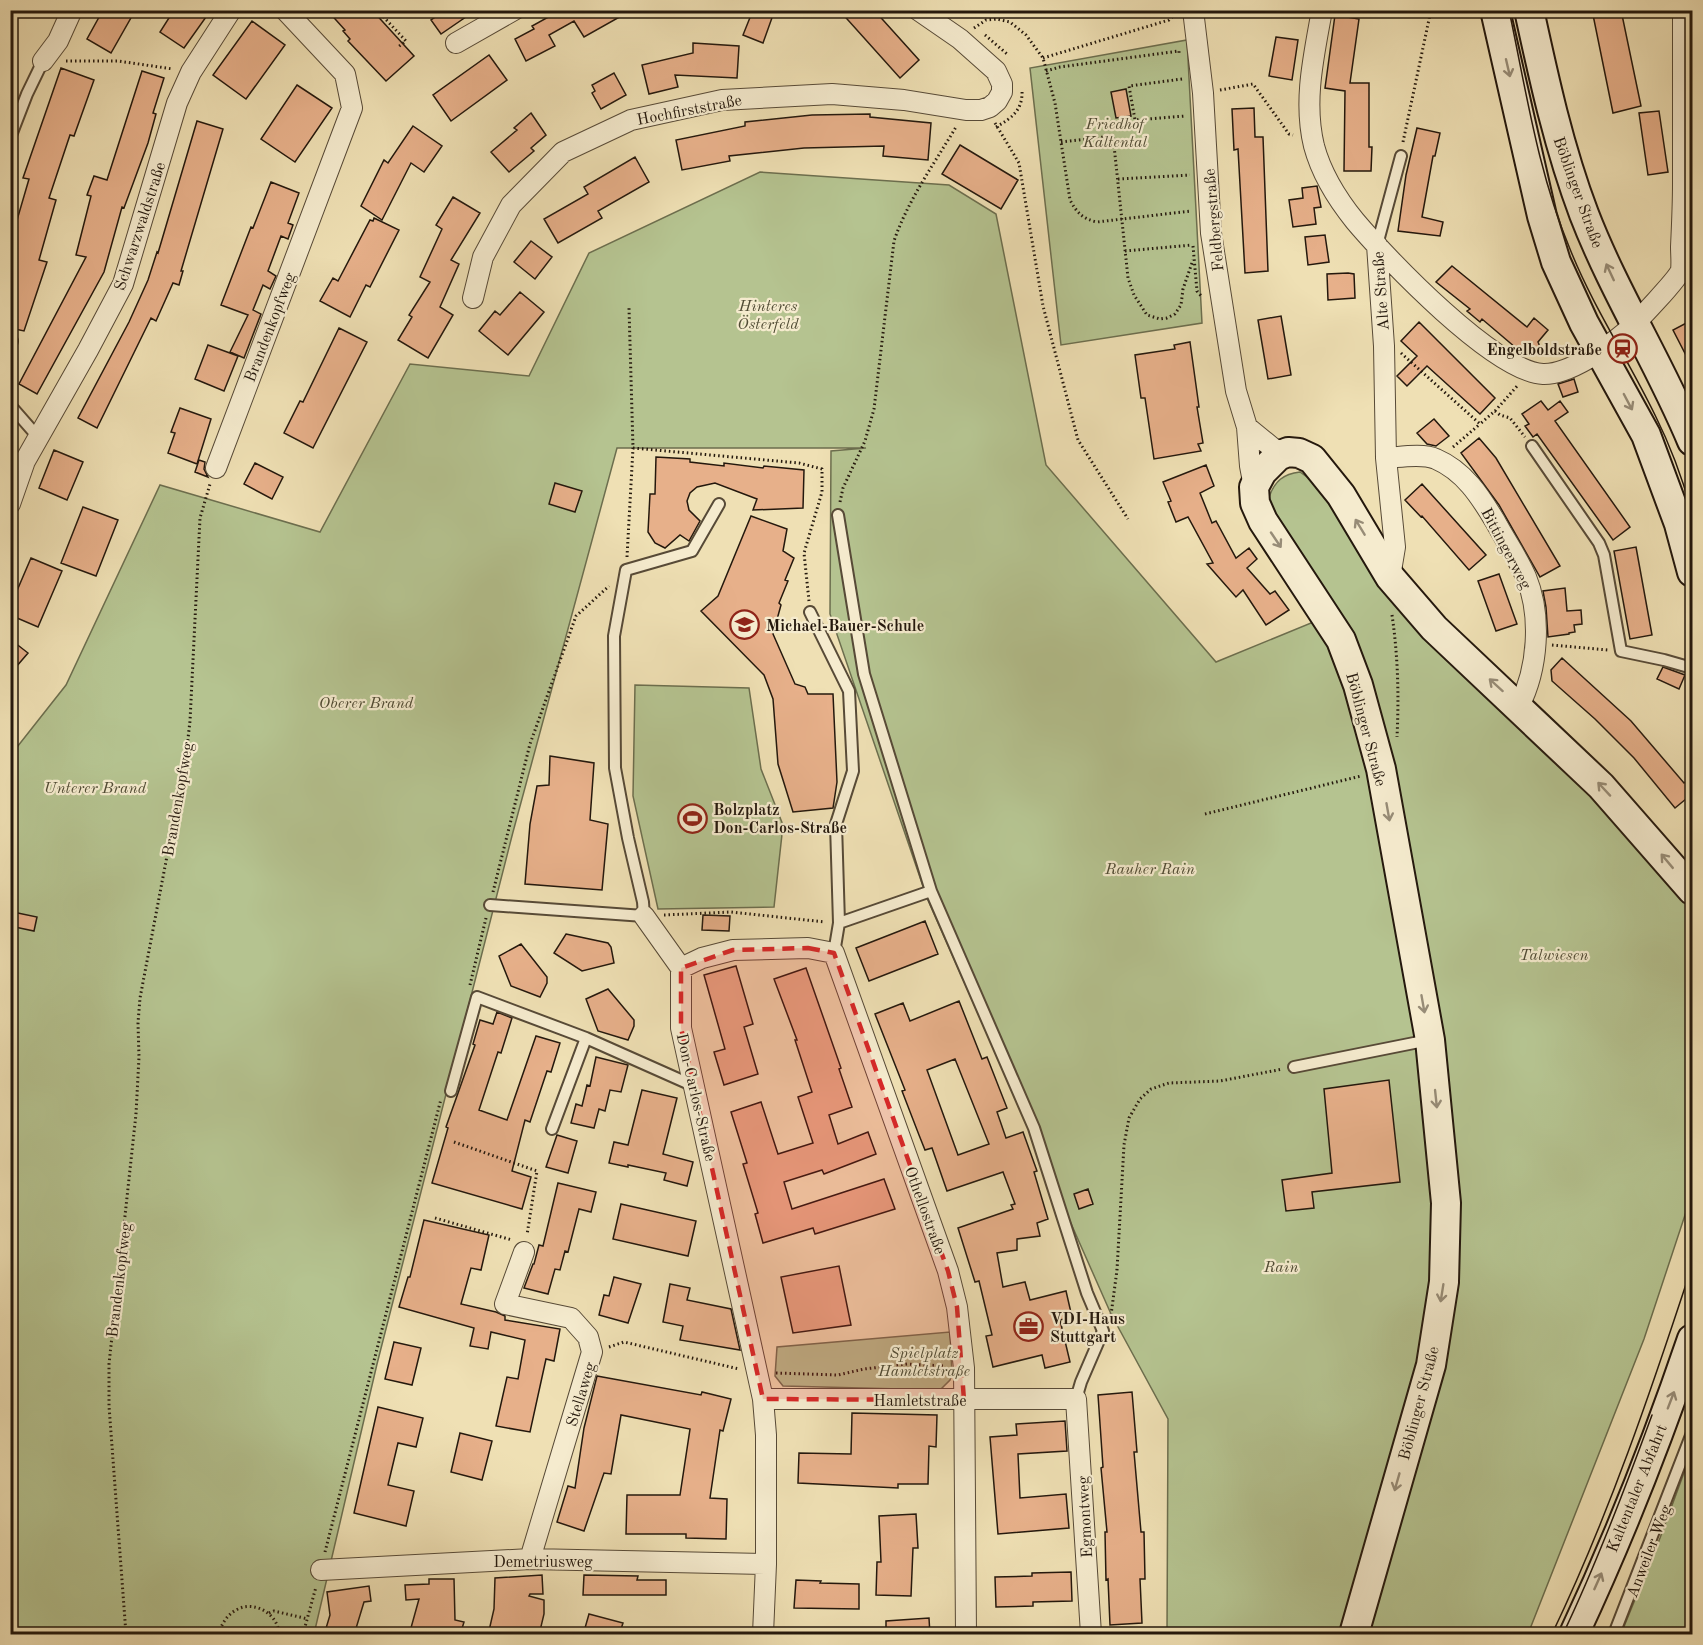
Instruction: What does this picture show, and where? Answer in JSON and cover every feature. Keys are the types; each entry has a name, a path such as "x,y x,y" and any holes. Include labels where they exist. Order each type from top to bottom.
{"main road":[{"path":"1495,10 1542,216 1556,262 1580,315 1646,435 1679,525 1692,572"},
{"name":"Böblinger Straße","path":"1528,10 1556,129 1584,213 1635,324"},
{"path":"1635,324 1692,441"},
{"path":"1254,487 1262,472 1272,461 1288,452 1299,453 1311,459 1341,495 1390,577 1434,628 1601,786 1692,890"},
{"name":"Böblinger Straße","path":"1254,487 1255,503 1263,521 1341,640 1358,685 1381,773 1430,1040 1446,1203 1444,1282 1431,1365 1354,1635"},
{"name":"Kaltentaler Abfahrt","path":"1574,1635 1618,1536 1673,1396 1692,1338"}],"street":[{"path":"43,61 58,40 72,10"},
{"name":"Schwarzwaldstraße","path":"10,504 25,461 88,351 123,284 177,103 191,72 231,10"},
{"name":"Brandenkopfweg","path":"216,468 352,108 345,74 285,10"},
{"path":"456,43 514,10"},
{"path":"918,10 960,39 996,71 1002,84 1002,92 990,107"},
{"name":"Feldbergstraße","path":"1193,10 1203,93 1211,232 1236,391 1247,427 1254,487"},
{"path":"1322,10 1310,81 1309,108 1314,146 1329,182 1354,220 1410,280 1469,333 1498,355 1530,371 1542,374 1581,362 1600,351 1635,324 1686,276 1688,204 1683,10"},
{"name":"Hochfirststraße","path":"473,298 483,257 511,205 563,153 631,120 722,100 821,94 904,100 966,110 981,110 990,107"},
{"name":"Alte Straße","path":"1377,245 1386,458 1395,547 1390,577"},
{"path":"1247,427 1274,449 1288,452"},
{"name":"Bittingerweg","path":"1386,458 1430,457 1467,480 1480,497 1513,552 1532,595 1536,623 1527,691 1519,706"},
{"path":"644,916 681,968 702,958 733,950 808,948 834,953"},
{"name":"Othellostraße","path":"834,953 948,1271 957,1307 964,1368 966,1635"},
{"name":"Don-Carlos-Straße","path":"681,968 681,1028 763,1400 766,1435 766,1564 763,1635"},
{"name":"Stellaweg","path":"525,1248 505,1304 571,1318 588,1337 592,1352 530,1559"},
{"name":"Hamletstraße","path":"763,1400 1076,1399"},
{"name":"Egmontweg","path":"1076,1399 1091,1635"},
{"name":"Demetriusweg","path":"321,1570 530,1559 766,1564"}],"lane":[{"path":"10,138 43,61"},
{"name":"Alte Straße","path":"1377,245 1401,156"},
{"path":"10,405 38,437"},
{"path":"1532,446 1599,543 1604,555 1622,651 1692,668"},
{"path":"490,905 644,916 615,768 614,636 626,570 692,551 719,504"},
{"path":"838,515 864,674 931,891 1034,1128 1087,1293 1103,1331 1076,1399"},
{"path":"810,612 849,691 853,771 836,824 839,923 834,953"},
{"path":"839,923 931,891"},
{"path":"451,1091 477,997 586,1038 694,1086"},
{"path":"552,1129 586,1038"},
{"path":"1294,1067 1430,1040"},
{"name":"Anweiler Weg","path":"1614,1635 1692,1433"}],"path":[{"path":"1401,156 1431,10"},
{"path":"379,12 406,41 398,47"},
{"path":"960,39 986,20 997,19 1010,22 1026,35 1043,58 1055,103 1070,200 1076,211 1086,220 1097,222 1191,212 1191,202"},
{"path":"1043,58 1169,20"},
{"path":"1046,71 1060,67 1179,51 1180,61"},
{"path":"43,61 118,60 191,72"},
{"path":"1181,70 1183,88"},
{"path":"1182,79 1129,86 1134,120 1185,116"},
{"path":"1203,93 1253,84 1289,134 1314,146"},
{"path":"990,107 996,127 1019,163 1043,306 1078,440 1128,519"},
{"path":"1184,107 1186,125"},
{"path":"838,515 843,488 865,441 874,409 894,241 912,201 966,110"},
{"path":"1061,142 1113,136 1128,278 1134,295 1148,315 1160,319 1175,314 1181,305 1183,289 1193,258"},
{"path":"1189,165 1190,184"},
{"path":"1118,179 1190,175"},
{"path":"1125,251 1193,245 1197,291 1204,299 1223,312"},
{"path":"626,570 633,448 629,308"},
{"path":"1383,346 1396,347 1480,424"},
{"path":"1438,460 1495,411 1530,371"},
{"path":"1495,411 1509,418 1532,446"},
{"path":"633,448 799,463 822,469 822,492 804,553 810,612"},
{"name":"Brandenkopfweg","path":"126,1635 108,1364 136,1114 140,998 186,756 200,518 216,468"},
{"path":"1390,577 1389,597 1396,643 1399,694 1397,740"},
{"path":"1535,642 1622,651"},
{"path":"1205,814 1350,777 1381,773"},
{"path":"644,916 731,912 839,923"},
{"path":"1111,1314 1117,1270 1124,1145 1129,1118 1140,1099 1151,1089 1169,1083 1220,1082 1294,1067"},
{"path":"435,1218 525,1248 537,1171 454,1142"},
{"path":"592,1352 624,1342 758,1371 798,1375 838,1375 864,1369 907,1364 964,1368"},
{"path":"303,1635 321,1570"},
{"path":"218,1635 222,1624 230,1614 239,1608 248,1607 269,1613 276,1621 279,1635"},
{"path":"269,1613 274,1611 308,1619"}],"highlighted area":[{"path":"808,948 834,953 948,1271 957,1307 964,1400 763,1399 681,1028 681,968 733,950"}],"green space":[{"name":"Friedhof Kaltental","path":"1187,40 1202,323 1061,345 1030,68"},
{"path":"760,172 949,185 996,214 1046,465 1216,662 1338,612 1272,508 1269,497 1280,479 1300,472 1314,482 1381,581 1595,792 1692,904 1692,1194 1644,1339 1528,1634 1167,1634 1168,1419 1111,1314 927,898 830,614 831,451 866,448 617,448 513,832 377,1364 314,1634 11,1634 10,756 66,685 160,485 320,532 410,364 529,376 589,253"},
{"path":"635,685 749,688 761,769 783,825 774,907 658,909 633,796"},
{"name":"Spielplatz Hamletstraße","path":"950,1332 952,1374 950,1380 940,1390 783,1386 775,1376 777,1347"},
{"path":"1692,1451 1692,1634 1621,1634 1660,1538"}],"building":[{"path":"103,10 121,10 132,16 111,53 87,39"},
{"path":"174,10 211,10 184,48 160,32"},
{"path":"327,10 372,10 414,56 386,81 348,41 350,39 343,31 345,30"},
{"path":"446,10 476,10 441,34 431,20"},
{"path":"561,10 632,10 584,37 574,21 549,35 555,46 526,61 515,39 534,29 532,26"},
{"path":"753,10 773,15 763,43 743,35"},
{"path":"839,10 874,10 919,60 900,78"},
{"path":"1592,10 1621,10 1641,106 1613,113"},
{"path":"1335,15 1359,19 1350,83 1369,83 1371,171 1344,171 1345,91 1325,88"},
{"path":"252,21 285,45 246,99 213,75"},
{"path":"1276,37 1298,40 1292,80 1269,76"},
{"path":"693,43 739,46 737,78 675,75 678,87 649,94 642,65 693,53"},
{"path":"489,55 507,80 451,121 433,95"},
{"path":"61,68 94,80 74,136 70,135 49,198 56,200 39,260 47,262 24,331 10,328 10,244 29,179 23,178"},
{"path":"142,71 164,78 153,113 156,114 148,143 124,208 122,207 104,272 37,394 19,384 86,257 76,255 91,196 87,195 94,176 107,180"},
{"path":"614,73 626,95 601,109 592,93 595,91 592,85"},
{"path":"297,85 332,108 295,162 261,139"},
{"path":"1126,89 1131,116 1116,118 1111,92"},
{"path":"1254,108 1255,137 1263,137 1268,271 1245,273 1238,149 1234,150 1232,109"},
{"path":"1659,111 1668,172 1648,175 1639,113"},
{"path":"531,113 546,135 531,148 534,151 509,172 491,152 517,130 514,128"},
{"path":"870,114 870,117 931,123 928,160 883,156 884,146 804,148 729,156 730,161 682,170 676,140 745,126 745,122 812,115"},
{"path":"197,121 223,129 181,271 183,271 179,285 173,283 156,321 151,318 97,428 78,418 129,322 148,280"},
{"path":"413,126 442,146 424,172 411,163 382,220 361,206 384,160 388,163"},
{"path":"1417,128 1440,133 1435,156 1433,156 1422,217 1443,222 1440,236 1398,231 1406,175"},
{"path":"960,145 1018,180 1001,209 942,174"},
{"path":"635,157 649,182 598,211 602,218 558,243 544,219 588,194 584,187"},
{"path":"271,182 299,193 288,223 293,225 288,239 281,236 268,271 276,276 270,289 263,285 253,310 261,314 244,358 230,352 248,315 221,305"},
{"path":"1317,186 1321,207 1314,208 1316,224 1293,227 1289,200 1303,198 1302,188"},
{"path":"453,197 480,213 451,260 459,264 440,307 453,315 428,358 398,340 412,317 409,315 430,282 420,277 442,229 436,225"},
{"path":"374,218 399,230 370,287 366,285 350,317 320,301 333,278 338,281 370,220 373,221"},
{"path":"1325,235 1329,262 1308,265 1305,237"},
{"path":"531,241 552,257 535,279 514,262"},
{"path":"1452,266 1527,327 1534,318 1548,330 1538,342 1540,347 1536,353 1530,354 1525,350 1522,353 1482,319 1480,322 1467,311 1470,309 1436,282"},
{"path":"1327,274 1354,274 1355,298 1328,300"},
{"path":"520,292 544,312 508,355 479,331 495,311 500,315"},
{"path":"1281,316 1291,375 1268,379 1258,320"},
{"path":"1692,320 1692,367 1673,330"},
{"path":"1419,322 1495,398 1480,414 1427,366 1407,386 1397,376 1417,356 1401,341"},
{"path":"339,328 367,342 313,448 284,433 300,401 303,402"},
{"path":"1190,342 1203,443 1198,444 1201,451 1154,459 1145,398 1141,398 1135,355 1175,349 1174,345"},
{"path":"208,345 238,356 224,391 195,379"},
{"path":"1574,379 1578,392 1563,397 1558,384"},
{"path":"1541,401 1548,410 1560,401 1568,412 1555,421 1630,527 1613,540 1537,434 1533,437 1525,426 1529,424 1522,414"},
{"path":"180,408 211,419 197,464 168,453 175,433 171,432"},
{"path":"1434,419 1449,436 1436,446 1427,444 1417,433"},
{"path":"1479,438 1496,458 1560,566 1540,577 1499,505 1461,453"},
{"path":"54,450 83,462 67,500 39,488"},
{"path":"656,457 690,459 690,462 724,466 724,463 804,470 803,508 753,510 757,499 715,483 697,487 690,493 687,501 689,510 700,521 689,541 680,535 665,548 655,543 648,532 650,494 655,494"},
{"path":"199,460 205,462 204,469 208,477 195,472"},
{"path":"255,463 283,477 272,499 244,484"},
{"path":"1206,465 1214,486 1200,493 1212,523 1216,521 1236,558 1249,548 1257,559 1247,568 1270,594 1275,591 1289,610 1266,625 1243,590 1236,597 1207,564 1213,563 1188,517 1176,522 1168,502 1171,501 1163,482"},
{"path":"555,483 582,491 575,512 549,504"},
{"path":"1422,484 1486,555 1469,570 1405,500"},
{"path":"83,507 118,520 96,576 61,563"},
{"name":"Michael-Bauer-Schule","path":"751,516 787,529 783,551 794,558 785,580 788,581 779,603 781,605 773,634 795,684 805,687 808,694 833,694 837,782 833,808 793,812 778,764 773,699 764,675 701,611 718,596"},
{"path":"1636,547 1652,635 1630,639 1614,551"},
{"path":"31,558 62,571 38,627 10,615 10,607"},
{"path":"1499,574 1517,624 1496,631 1478,581"},
{"path":"1565,588 1567,611 1581,610 1582,624 1574,625 1575,632 1548,637 1543,591"},
{"path":"10,639 28,653 10,674"},
{"path":"1562,658 1631,721 1684,783 1692,777 1692,794 1675,808 1634,758 1552,681 1551,670"},
{"path":"1663,667 1685,675 1679,689 1657,679"},
{"path":"550,756 594,763 590,820 608,824 602,890 525,884 530,824 537,786 549,785"},
{"path":"13,912 37,917 34,931 10,926"},
{"path":"703,915 730,916 729,931 702,930"},
{"path":"925,921 938,954 869,981 856,948"},
{"path":"566,934 608,943 614,963 582,971 554,953"},
{"path":"521,944 547,977 547,983 540,997 511,986 499,956"},
{"path":"736,966 753,1024 744,1027 758,1074 724,1085 714,1052 725,1049 704,975"},
{"path":"806,968 841,1068 839,1069 852,1107 829,1115 838,1144 868,1132 876,1154 824,1174 822,1170 784,1182 792,1209 884,1179 895,1209 815,1234 813,1228 763,1243 755,1214 758,1213 743,1164 747,1163 731,1112 761,1102 778,1154 813,1143 798,1097 812,1092 795,1040 797,1040 774,979"},
{"path":"608,989 634,1020 628,1040 598,1031 586,999"},
{"path":"959,1001 982,1059 987,1057 1007,1108 997,1112 1006,1138 1023,1132 1037,1171 1034,1172 1048,1219 1037,1223 1040,1236 1017,1239 1017,1250 997,1253 1003,1287 1025,1282 1030,1300 1066,1291 1072,1317 1060,1320 1070,1362 1045,1368 1042,1355 993,1367 986,1336 992,1335 979,1281 975,1282 958,1228 1013,1209 1011,1205 1015,1204 1003,1172 947,1191 932,1148 925,1150 902,1091 905,1090 875,1014 903,1003 910,1021","holes":["955,1059 989,1144 958,1155 927,1070"]},
{"path":"497,1012 512,1018 479,1110 507,1120 536,1036 560,1043 551,1072 547,1071 530,1122 525,1120 512,1171 531,1177 522,1209 432,1183 448,1128 446,1127 475,1045 473,1044 480,1020 493,1024"},
{"path":"596,1057 628,1065 621,1092 610,1090 605,1111 599,1109 594,1128 571,1123 576,1104 582,1106 587,1085 590,1086"},
{"path":"1389,1080 1400,1182 1312,1192 1314,1208 1286,1211 1282,1180 1332,1173 1324,1089"},
{"path":"642,1090 677,1098 663,1154 693,1162 687,1186 664,1180 666,1173 609,1163 614,1142 628,1145"},
{"path":"557,1135 577,1141 568,1173 546,1167"},
{"path":"558,1183 596,1192 591,1212 579,1209 568,1252 565,1251 560,1270 555,1269 548,1294 524,1288 539,1245 543,1246"},
{"path":"1088,1189 1093,1204 1079,1209 1074,1194"},
{"path":"621,1204 696,1221 688,1256 613,1239"},
{"path":"424,1220 489,1235 481,1270 471,1268 461,1304 496,1312 505,1316 505,1320 560,1329 554,1361 546,1359 530,1432 496,1426 507,1377 518,1379 525,1340 491,1332 488,1349 470,1346 474,1328 399,1307 408,1277 410,1277"},
{"path":"839,1266 851,1325 793,1333 781,1277"},
{"path":"614,1277 641,1284 628,1323 599,1315 604,1295 609,1296"},
{"path":"670,1284 690,1288 687,1300 731,1309 740,1350 680,1340 683,1326 663,1322"},
{"path":"394,1342 421,1348 412,1385 385,1379"},
{"path":"597,1376 701,1395 702,1392 731,1399 723,1431 720,1430 710,1498 727,1499 726,1539 686,1538 686,1534 626,1534 627,1495 680,1495 690,1429 621,1415 611,1474 604,1473 584,1531 557,1522 568,1486 575,1488 584,1428"},
{"path":"1132,1392 1137,1452 1134,1452 1141,1532 1144,1532 1145,1579 1140,1579 1142,1623 1110,1625 1108,1579 1106,1580 1105,1532 1107,1532 1098,1395"},
{"path":"378,1407 423,1418 416,1447 398,1443 388,1485 414,1491 406,1526 354,1513"},
{"path":"852,1413 937,1415 936,1447 929,1446 928,1484 898,1484 898,1488 798,1483 799,1453 851,1454"},
{"path":"1065,1421 1067,1451 1018,1454 1020,1498 1066,1494 1069,1528 998,1534 990,1437 1017,1435 1016,1424"},
{"path":"460,1433 492,1441 482,1480 451,1472"},
{"path":"916,1514 918,1548 913,1548 911,1596 876,1595 877,1562 881,1562 879,1516"},
{"path":"1071,1572 1072,1601 1033,1602 1033,1606 996,1607 995,1577"},
{"path":"542,1575 543,1594 530,1594 529,1596 544,1600 544,1614 539,1635 488,1635 494,1609 495,1578"},
{"path":"584,1575 638,1576 637,1580 666,1580 666,1595 583,1595"},
{"path":"429,1579 454,1579 455,1620 464,1622 460,1635 409,1635 419,1599 406,1600 405,1585 429,1584"},
{"path":"796,1580 859,1584 859,1609 794,1608"},
{"path":"369,1586 371,1601 364,1602 354,1635 324,1635 330,1615 327,1592"},
{"path":"589,1614 623,1623 619,1635 583,1635"},
{"path":"929,1618 930,1635 886,1635 886,1621"}],"tram line":[{"path":"1509,10 1541,161 1559,220 1589,292 1661,427 1685,488 1692,513"},
{"path":"1552,1634 1611,1498 1692,1266"},
{"path":"1563,1634 1610,1526 1652,1415"}],"place":[{"name":"Engelboldstraße","path":"1623,349"},
{"name":"Michael-Bauer-Schule","path":"745,625"},
{"name":"Bolzplatz Don-Carlos-Straße","path":"692,818"},
{"name":"VDI-Haus Stuttgart","path":"1029,1327"}],"park label":[{"name":"Hinteres Österfeld","path":"768,314"},
{"name":"Oberer Brand","path":"366,702"},
{"name":"Unterer Brand","path":"95,787"},
{"name":"Rauher Rain","path":"1150,868"},
{"name":"Talwiesen","path":"1554,954"},
{"name":"Rain","path":"1281,1266"}]}
